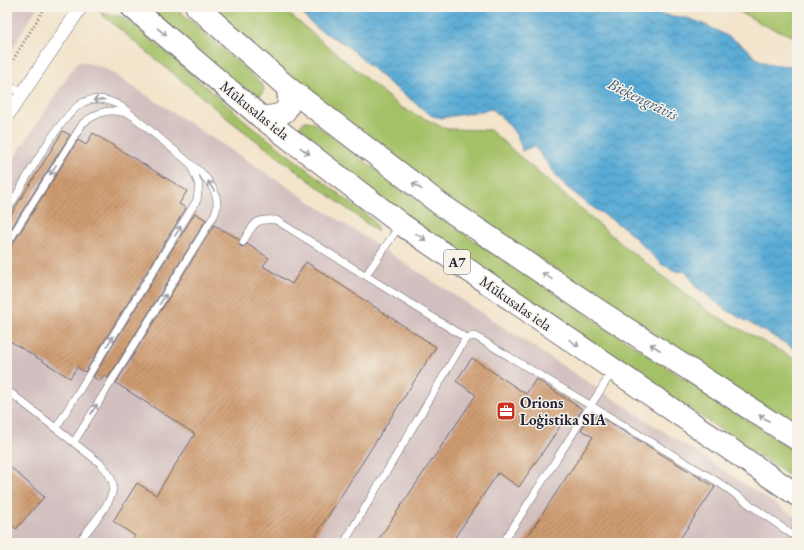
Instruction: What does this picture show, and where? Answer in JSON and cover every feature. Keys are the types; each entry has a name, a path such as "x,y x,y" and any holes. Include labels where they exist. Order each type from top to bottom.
{"highway":[{"name":"Mūkusalas iela","path":"132,7 261,117 401,224 797,495"},
{"name":"A7","path":"197,7 287,87 440,204 599,311 797,439"},
{"path":"261,117 273,117 284,112 289,103 287,87"}],"street":[{"path":"7,116 81,7"}],"lane":[{"path":"7,84 21,94"},
{"path":"7,211 59,127 72,110 86,102 100,99 112,101 131,114 203,174 212,186 218,199 215,214 74,442"},
{"path":"7,244 83,122 96,113 110,110 131,114"},
{"path":"56,428 197,200 199,185 197,176 190,163"},
{"path":"243,242 253,224 263,219 276,220 466,338 475,336 591,404 718,482 797,538"},
{"path":"366,275 401,224"},
{"path":"344,543 466,338"},
{"path":"503,543 613,370"},
{"path":"7,390 101,464 111,476 113,490 109,501 78,543"}],"path":[{"path":"7,70 45,7"}],"shaded area":[{"path":"7,7 37,7 7,57"},
{"path":"78,61 103,67 797,518 797,543 7,543 7,169"}],"green space":[{"path":"147,7 175,7 262,84 264,89 261,95 255,97 247,95"},
{"path":"206,7 281,7 400,107 447,129 490,130 624,246 709,312 797,360 797,429 429,186 357,130"},
{"path":"731,7 797,7 797,38 766,26"},
{"path":"100,13 123,17 133,24 256,130 374,221 378,232 233,123"},
{"path":"305,121 312,122 445,221 797,453 797,481 433,236 299,137 299,128"}],"water":[{"name":"Bieķengrāvis","path":"295,7 650,7 651,10 665,15 690,19 710,27 739,43 754,57 766,63 797,65 797,350 723,308 695,286 691,277 684,271 678,272 661,264 626,229 588,204 564,185 534,146 522,151 521,145 515,133 492,109 442,118 432,116 388,82 346,45 318,29"}],"building":[{"path":"63,131 70,135 7,235 7,221"},
{"path":"93,133 187,191 179,204 186,208 85,372 77,367 70,378 7,339 7,249 11,247 78,140 86,145"},
{"path":"195,213 206,220 108,378 104,375 100,381 93,377"},
{"path":"214,225 239,239 240,246 243,247 247,244 269,258 263,266 292,284 306,262 436,347 311,543 130,543 135,536 113,521 137,483 156,495 195,434 116,383"},
{"path":"472,358 526,394 536,379 582,409 573,424 565,419 519,487 498,473 451,543 376,543 476,395 456,381"},
{"path":"591,415 595,418 597,415 715,487 677,543 523,543 593,437 581,430"},
{"path":"7,464 44,497 16,529 7,520"}],"place":[{"name":"Orions Loģistika SIA","path":"506,411"}]}
